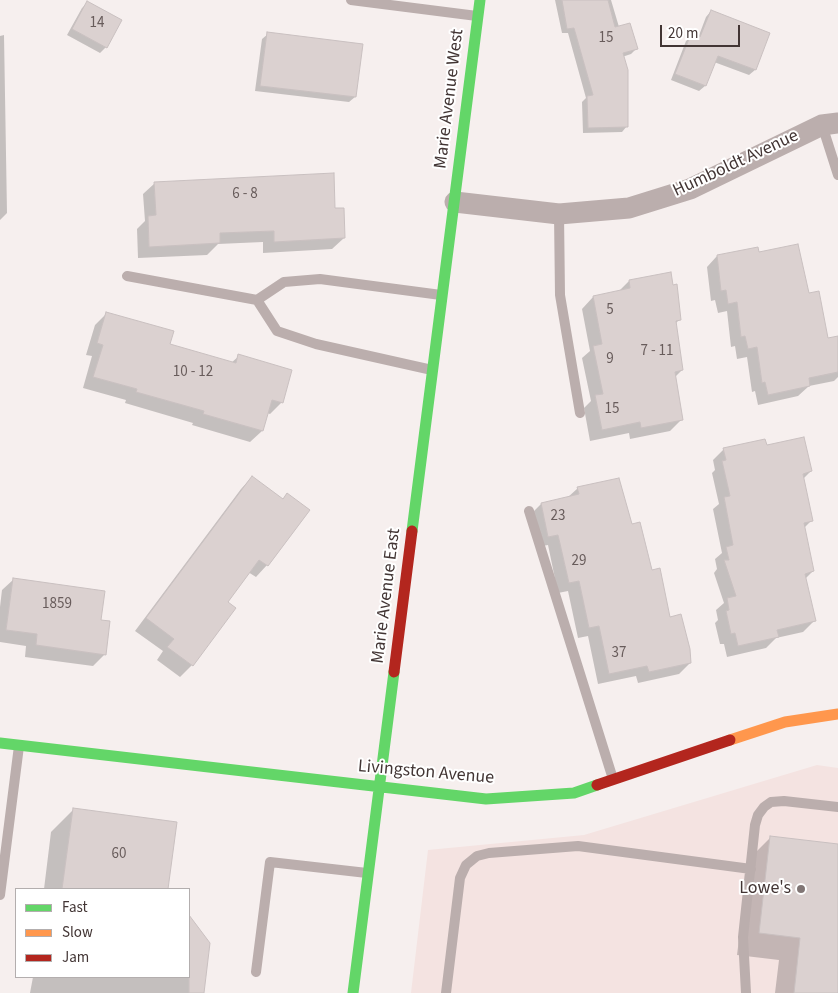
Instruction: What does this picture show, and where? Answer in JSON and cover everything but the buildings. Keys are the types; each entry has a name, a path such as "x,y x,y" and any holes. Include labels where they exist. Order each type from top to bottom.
{"street":[{"name":"Marie Avenue West","path":"455,202 480,0"},
{"name":"Humboldt Avenue","path":"455,202 559,214 629,208 690,189 830,124"},
{"name":"Marie Avenue East","path":"352,993 455,202"},
{"name":"Livingston Avenue","path":"0,743 486,799 574,793 785,722 838,714"}],"lane":[{"path":"351,0 478,16"},
{"path":"830,124 838,175"},
{"path":"559,214 560,295 580,413"},
{"path":"127,276 257,300 284,282 320,279 443,296"},
{"path":"257,300 277,331 316,344 434,370"},
{"path":"529,511 614,780"},
{"path":"0,895 19,745"},
{"path":"746,993 743,937 755,825 758,815 771,802 784,800 838,807"},
{"path":"0,806 11,807"},
{"path":"446,993 460,878 466,865 477,856 489,853 578,846 751,869"},
{"path":"256,972 270,862 368,873"}],"shaded area":[{"path":"817,765 838,768 838,993 411,993 428,850 584,835"}],"traffic: fast":[{"path":"412,531 480,0"},
{"path":"353,993 394,672"},
{"path":"0,743 486,799 574,793 597,785"}],"traffic: slow":[{"path":"730,740 785,722 838,714"}],"traffic: jam":[{"path":"394,672 412,531"},
{"path":"597,785 730,740"}],"place":[{"name":"Lowe's","path":"801,889"}]}
